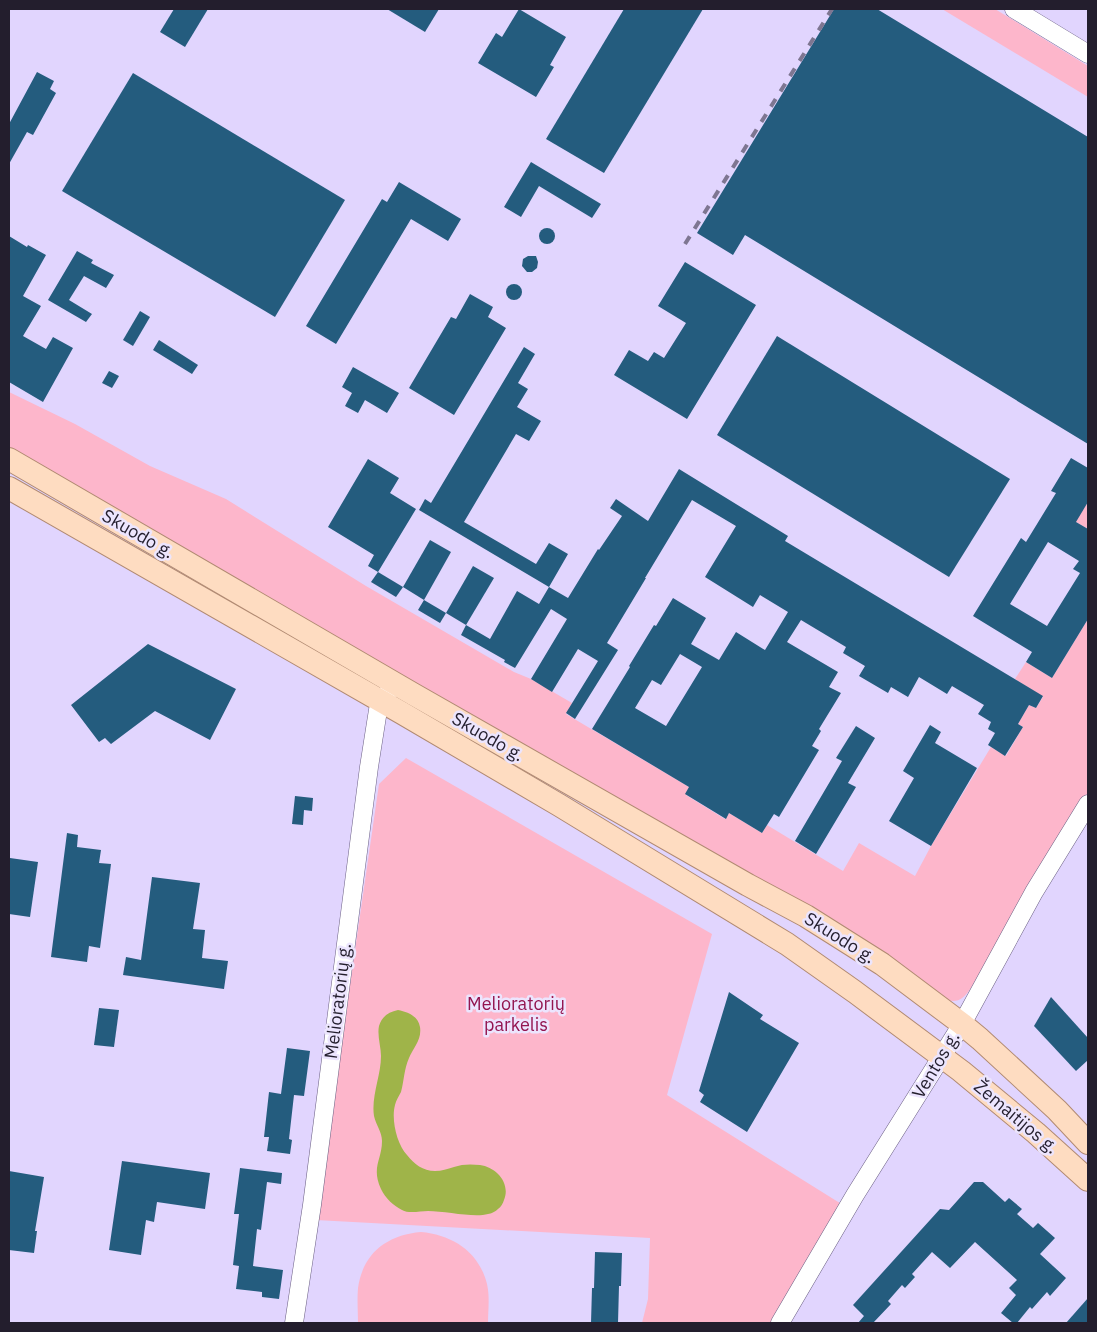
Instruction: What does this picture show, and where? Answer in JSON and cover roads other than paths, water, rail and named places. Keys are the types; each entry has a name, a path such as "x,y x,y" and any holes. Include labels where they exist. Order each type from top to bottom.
{"main road":[{"name":"Skuodo g.","path":"9,458 388,692 559,805 787,944 942,1056"},
{"name":"Skuodo g.","path":"9,488 806,916 882,964 962,1024"},
{"name":"Žemaitijos g.","path":"962,1024 1057,1110 1088,1144"},
{"name":"Žemaitijos g.","path":"942,1056 1036,1133 1088,1180"}],"street":[{"path":"1014,9 1088,54"},
{"name":"Melioratorių g.","path":"294,1323 312,1205 376,718 378,710 388,692"},
{"name":"Ventos g.","path":"780,1323 855,1195 962,1024 1034,892 1088,804"}],"railway":[{"path":"685,244 832,9"}],"park label":[{"name":"Melioratorių parkelis","path":"516,1014"}]}
